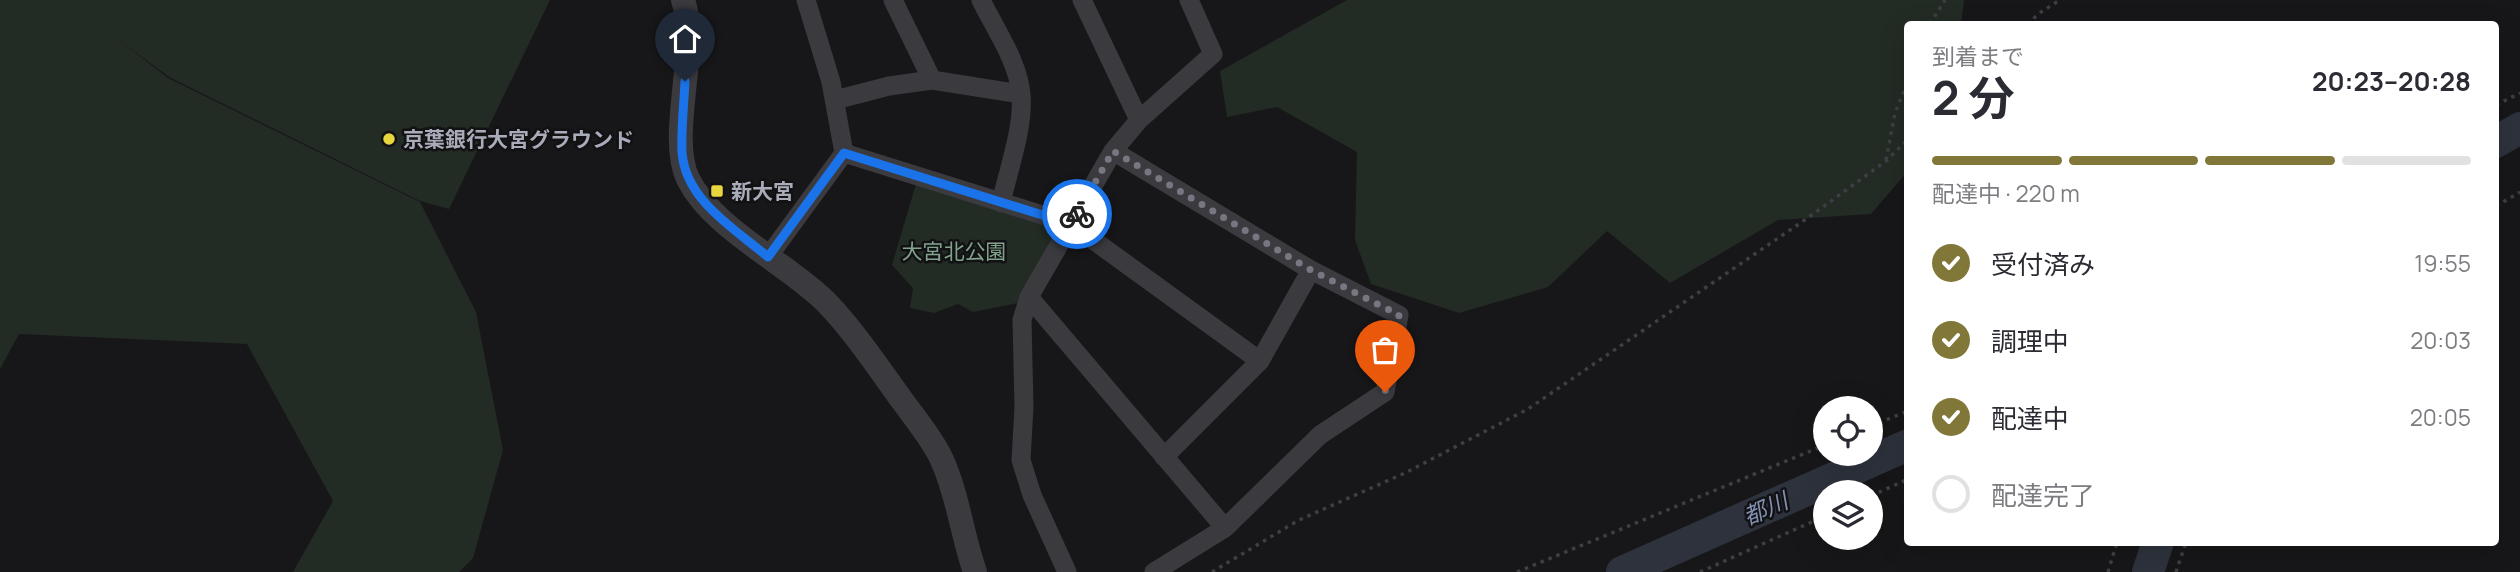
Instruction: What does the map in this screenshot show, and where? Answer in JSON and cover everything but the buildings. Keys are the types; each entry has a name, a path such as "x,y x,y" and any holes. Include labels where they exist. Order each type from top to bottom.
{"street":[{"path":"683,0 687,34 682,153 687,177 708,207 824,301 848,328 931,441 942,459 953,488 962,533 975,572"},
{"path":"768,257 844,153 835,100 806,0"},
{"path":"893,0 932,80"},
{"path":"1082,0 1139,121"},
{"path":"1067,572 1032,495 1021,460 1024,407 1022,320 1029,297 1113,151 1139,121 1213,54 1189,0"},
{"path":"986,2 1016,73 1021,94 1021,110 1001,203"},
{"path":"835,100 889,86 932,80 1021,94"},
{"path":"1113,151 1311,270 1399,315 1385,392 1320,435 1224,528 1154,572"},
{"path":"844,153 1071,224 1260,361"},
{"path":"1164,457 1260,361 1311,270"},
{"path":"1029,297 1224,528"}],"path":[{"path":"1932,21 1945,0"},
{"path":"2031,21 2060,0"},
{"path":"1886,161 1895,113 1904,91"},
{"path":"2499,104 2520,93"},
{"path":"1212,572 1299,520 1405,473 1528,409 1809,217 1886,161 1904,143"},
{"path":"2499,204 2520,192"},
{"path":"1883,421 1904,413"},
{"path":"1517,572 1813,450"},
{"path":"1883,490 1904,481"},
{"path":"1700,572 1813,521"},
{"path":"2108,572 2116,546"},
{"path":"2176,572 2185,546"}],"green space":[{"path":"0,0 550,0 449,209 420,201 169,77 119,40 168,78 420,202 476,312 503,450 473,558 459,572 293,572 333,501 247,344 19,334 0,369"},
{"path":"1347,0 1964,0 1961,21 1904,21 1904,176 1871,214 1778,220 1670,283 1607,231 1548,287 1459,313 1371,284 1355,240 1357,152 1277,107 1227,117 1220,71"},
{"name":"大宮北公園","path":"916,184 1045,223 1052,238 1018,303 973,312 958,304 934,313 910,308 913,288 892,265"}],"waterway":[{"name":"都川","path":"2499,140 2520,128"},
{"name":"都川","path":"1622,572 1904,447"},
{"path":"2148,572 2157,546"}],"way so far":[{"path":"1077,214 1113,151 1311,270 1399,315 1385,392"}],"place":[{"name":"京葉銀行大宮グラウンド","path":"389,139"},
{"name":"新大宮","path":"717,191"}],"route":[{"path":"685,81 682,153 687,177 708,207 768,257 844,153 1071,224 1077,214"}]}
